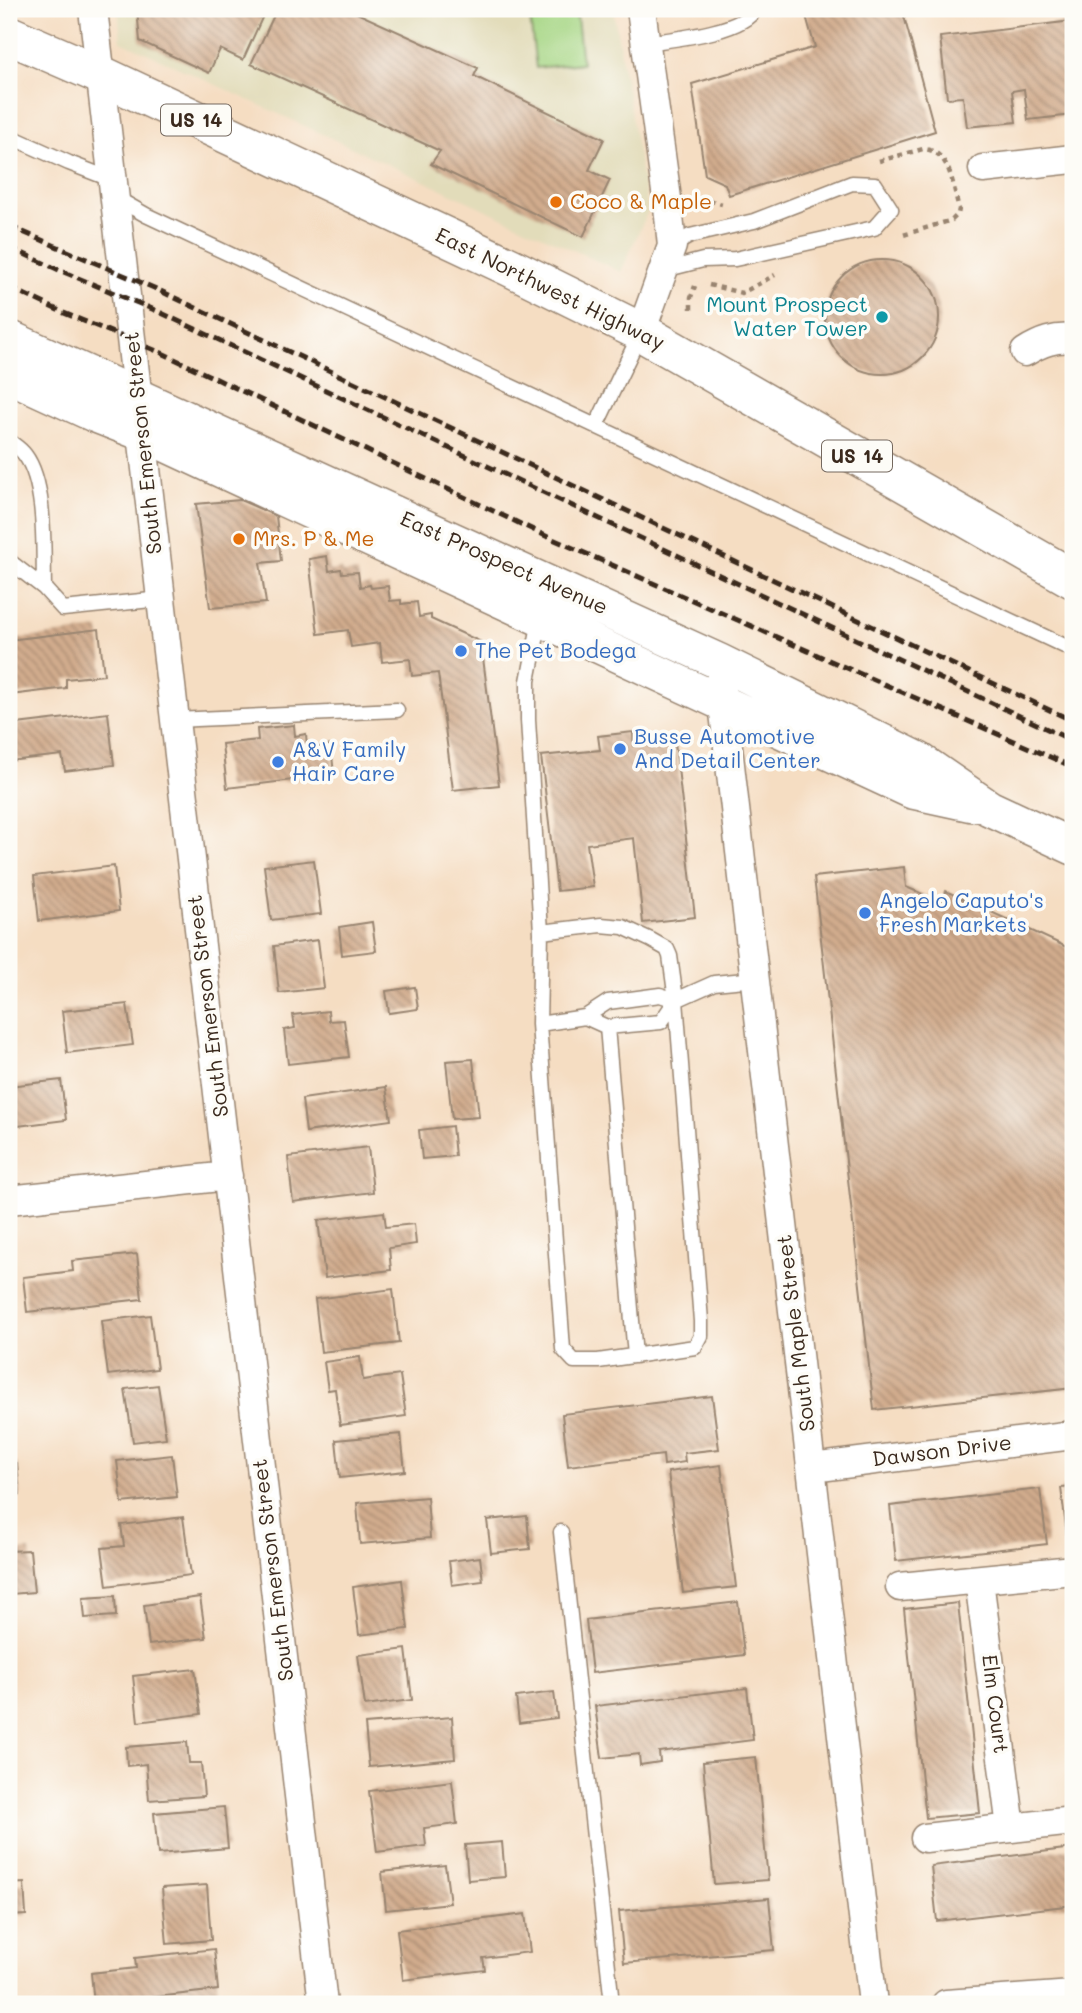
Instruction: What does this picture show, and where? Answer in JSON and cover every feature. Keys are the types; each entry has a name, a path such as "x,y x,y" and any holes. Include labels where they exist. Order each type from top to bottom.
{"main road":[{"name":"East Northwest Highway","path":"9,35 101,75 510,267 641,332 1073,579"}],"street":[{"name":"South Emerson Street","path":"93,9 323,2004"},
{"path":"641,332 668,258 668,206 642,9"},
{"path":"983,169 1073,159"},
{"name":"East Prospect Avenue","path":"9,338 720,662 919,760 989,808 1073,847"},
{"path":"1025,352 1056,338 1073,339"},
{"name":"East Prospect Avenue","path":"9,375 142,433 912,791 989,808"},
{"name":"South Maple Street","path":"720,662 873,2004"},
{"path":"9,1200 228,1176"},
{"name":"Dawson Drive","path":"811,1468 1073,1435"},
{"path":"900,1587 1073,1570"},
{"name":"Elm Court","path":"979,1580 1012,1828"},
{"path":"925,1838 1073,1821"},
{"path":"946,2004 1073,1995"}],"lane":[{"path":"646,43 695,36 730,27 752,14 755,9"},
{"path":"9,136 69,163 114,189 146,215 1073,650"},
{"path":"852,183 875,184 891,209 874,228 735,259 668,258 690,236 754,221 852,183"},
{"path":"596,426 641,332"},
{"path":"9,441 24,453 36,473 42,522 44,588"},
{"path":"9,561 44,588 63,610 161,599"},
{"path":"9,577 29,580 44,588"},
{"path":"541,619 528,681 528,720 541,932 539,1024 563,1349 574,1361 598,1361 695,1347 701,1336 701,1321 676,1000 670,956 667,950 651,940 623,927 601,925 541,932"},
{"path":"175,720 397,710"},
{"path":"585,1017 607,1027 661,1021 676,1000 714,983 755,979"},
{"path":"539,1024 585,1017 608,1002 660,995 676,1000"},
{"path":"607,1027 635,1356"},
{"path":"562,1532 612,2004"}],"shaded area":[{"path":"118,9 613,9 648,211 621,272 121,41"}],"green space":[{"path":"529,9 576,9 582,63 536,68"}],"building":[{"path":"137,9 266,9 243,60 220,49 209,73 140,41"},
{"path":"277,9 348,9 478,68 474,76 604,139 589,170 610,180 583,237 431,164 440,151 251,64"},
{"path":"804,9 902,9 935,131 729,195 725,184 705,175 692,84 815,47"},
{"path":"1073,21 1073,115 1028,120 1024,89 1012,91 1016,122 967,127 963,97 947,98 940,37"},
{"name":"Mount Prospect Water Tower","path":"882,260 904,264 923,276 935,295 939,317 935,339 923,358 904,370 882,374 860,370 841,358 829,339 825,317 829,295 841,276 860,264"},
{"name":"Mrs. P & Me","path":"240,500 276,516 281,561 260,563 266,603 210,608 196,504"},
{"path":"327,556 329,571 341,569 342,573 358,572 360,587 388,586 390,601 401,600 401,604 417,602 419,617 431,615 431,619 481,642 499,785 453,790 438,673 412,676 410,659 382,662 380,643 351,647 348,630 318,634 309,559"},
{"path":"99,629 104,675 66,679 66,688 10,695 9,640"},
{"path":"108,713 114,765 65,771 62,755 9,761 9,725"},
{"name":"A&V Family Hair Care","path":"294,725 295,736 306,734 307,748 331,745 334,775 227,788 222,744 258,740 257,729"},
{"path":"633,732 634,746 675,742 695,917 643,923 634,838 587,844 593,887 557,891 541,756 600,750 598,736"},
{"path":"314,860 321,914 271,920 264,866"},
{"path":"114,866 119,911 39,921 34,876"},
{"path":"904,867 906,887 941,902 946,891 1073,950 1073,1388 874,1410 814,877"},
{"path":"372,922 376,951 342,955 339,927"},
{"path":"318,940 324,988 279,993 274,946"},
{"path":"415,987 418,1009 389,1013 386,991"},
{"path":"127,1004 133,1045 67,1053 62,1011"},
{"path":"328,1011 329,1021 344,1020 349,1057 288,1064 284,1030 295,1028 293,1015"},
{"path":"473,1059 479,1117 452,1119 446,1061"},
{"path":"61,1080 66,1120 9,1127 9,1086"},
{"path":"386,1087 391,1120 306,1132 302,1099"},
{"path":"452,1126 455,1156 422,1159 419,1130"},
{"path":"368,1147 373,1192 293,1202 288,1157"},
{"path":"384,1212 386,1227 414,1224 416,1244 389,1248 391,1270 325,1278 318,1220"},
{"path":"137,1254 142,1299 27,1312 23,1277 73,1271 72,1261"},
{"path":"393,1289 399,1343 321,1352 315,1299"},
{"path":"150,1315 157,1369 108,1375 101,1321"},
{"path":"360,1357 363,1380 400,1375 406,1416 340,1425 335,1389 328,1390 324,1362"},
{"path":"158,1385 166,1438 133,1442 125,1389"},
{"path":"712,1396 719,1449 684,1453 685,1462 664,1465 663,1455 568,1466 562,1414"},
{"path":"401,1434 405,1471 340,1478 336,1440"},
{"path":"172,1455 177,1497 122,1503 117,1461"},
{"path":"9,1463 17,1463 20,1495 9,1496"},
{"path":"721,1465 736,1587 683,1593 668,1472"},
{"path":"1073,1487 1073,1542 1068,1543 1061,1488"},
{"path":"1040,1489 1047,1544 896,1561 890,1506"},
{"path":"427,1497 430,1538 360,1544 357,1503"},
{"path":"527,1516 530,1549 491,1553 487,1520"},
{"path":"183,1517 191,1575 107,1586 102,1548 124,1546 121,1525"},
{"path":"30,1550 34,1592 11,1594 9,1551"},
{"path":"480,1557 483,1581 452,1585 449,1561"},
{"path":"402,1580 408,1629 359,1635 353,1587"},
{"path":"115,1596 116,1616 85,1618 83,1598"},
{"path":"200,1597 206,1638 149,1645 144,1605"},
{"path":"738,1602 744,1655 592,1673 586,1620"},
{"path":"958,1603 980,1813 926,1818 904,1609"},
{"path":"406,1649 412,1700 365,1706 358,1655"},
{"path":"195,1669 201,1714 138,1722 133,1676"},
{"path":"747,1688 753,1740 659,1752 660,1762 640,1765 639,1754 602,1758 595,1706"},
{"path":"554,1692 557,1718 519,1723 516,1697"},
{"path":"452,1717 455,1759 369,1767 365,1724"},
{"path":"187,1742 189,1763 201,1763 204,1796 149,1800 146,1764 127,1766 126,1747"},
{"path":"756,1757 768,1880 714,1884 703,1762"},
{"path":"452,1781 457,1824 424,1828 426,1846 377,1852 369,1791"},
{"path":"224,1807 228,1848 158,1854 154,1813"},
{"path":"502,1842 505,1877 468,1880 465,1845"},
{"path":"1073,1848 1073,1905 937,1921 931,1866"},
{"path":"445,1865 450,1903 386,1910 382,1872"},
{"path":"24,1883 26,1915 9,1916 9,1884"},
{"path":"207,1885 211,1940 167,1944 162,1888"},
{"path":"769,1898 774,1950 624,1963 619,1911"},
{"path":"525,1914 530,1952 483,1958 485,1970 403,1980 397,1930"},
{"path":"214,1949 218,1990 94,2004 91,1973 136,1968 135,1958"}],"railway":[{"path":"9,226 154,288 1073,721"},
{"path":"9,247 157,311 1073,741"},
{"path":"9,287 162,353 548,537 1073,767"}],"place":[{"name":"Coco & Maple","path":"556,202"},
{"name":"Mount Prospect Water Tower","path":"882,317"},
{"name":"Mrs. P & Me","path":"239,539"},
{"name":"The Pet Bodega","path":"461,651"},
{"name":"Busse Automotive And Detail Center","path":"620,749"},
{"name":"A&V Family Hair Care","path":"278,762"},
{"name":"Angelo Caputo's Fresh Markets","path":"865,913"}]}
